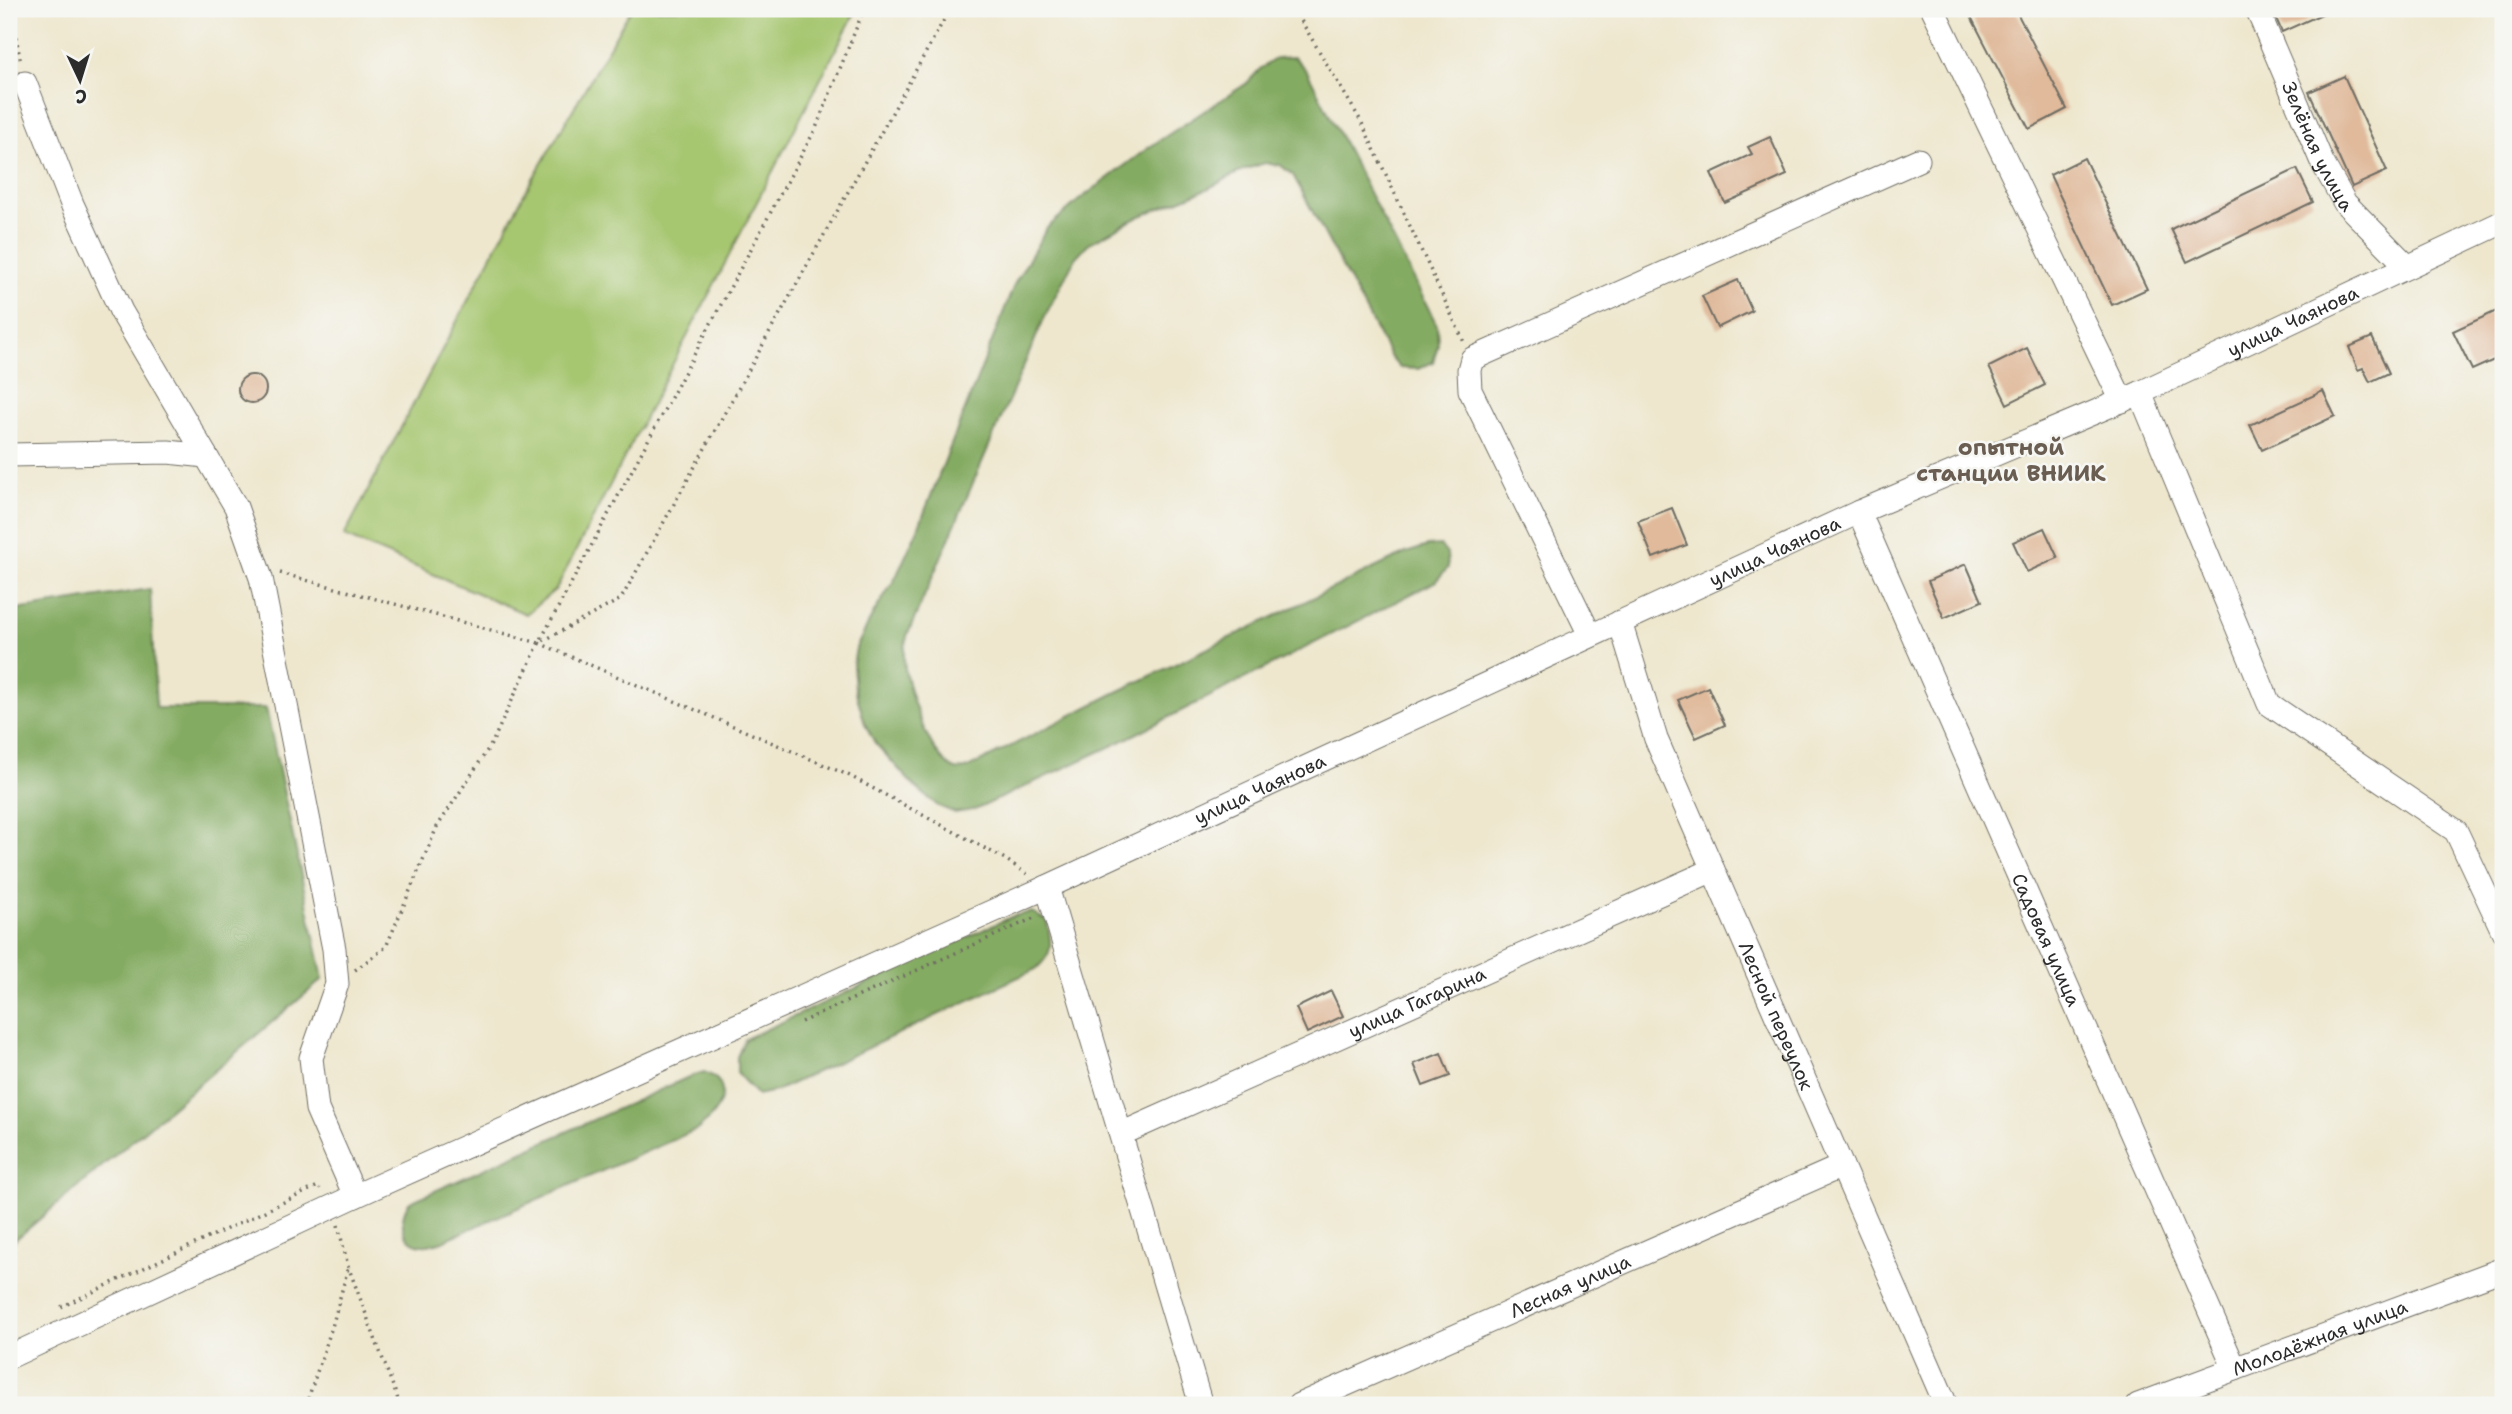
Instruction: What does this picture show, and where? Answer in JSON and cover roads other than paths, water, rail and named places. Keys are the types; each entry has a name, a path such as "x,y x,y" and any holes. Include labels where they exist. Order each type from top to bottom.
{"street":[{"path":"1933,9 2131,397 2269,704 2456,831 2503,930"},
{"name":"Зелёная улица","path":"2257,9 2322,163 2345,203 2407,265"},
{"path":"25,83 72,204 121,311 236,507 261,578 334,949 337,984 311,1058 317,1109 355,1196"},
{"path":"1590,635 1471,390 1469,370 1472,359 1919,160"},
{"name":"улица Чаянова","path":"9,1357 355,1196 1047,887 1859,512 2131,397 2503,222"},
{"path":"9,455 168,452 206,456"},
{"name":"Садовая улица","path":"1859,512 2235,1369"},
{"name":"Лесной переулок","path":"1620,622 1656,739 1946,1405"},
{"name":"улица Гагарина","path":"1121,1134 1713,870"},
{"path":"1047,887 1201,1405"},
{"name":"Лесная улица","path":"1299,1405 1842,1166"},
{"name":"Молодёжная улица","path":"2138,1405 2503,1269"}],"district":[{"name":"опытной станции ВНИИК","path":"2011,460"}]}
